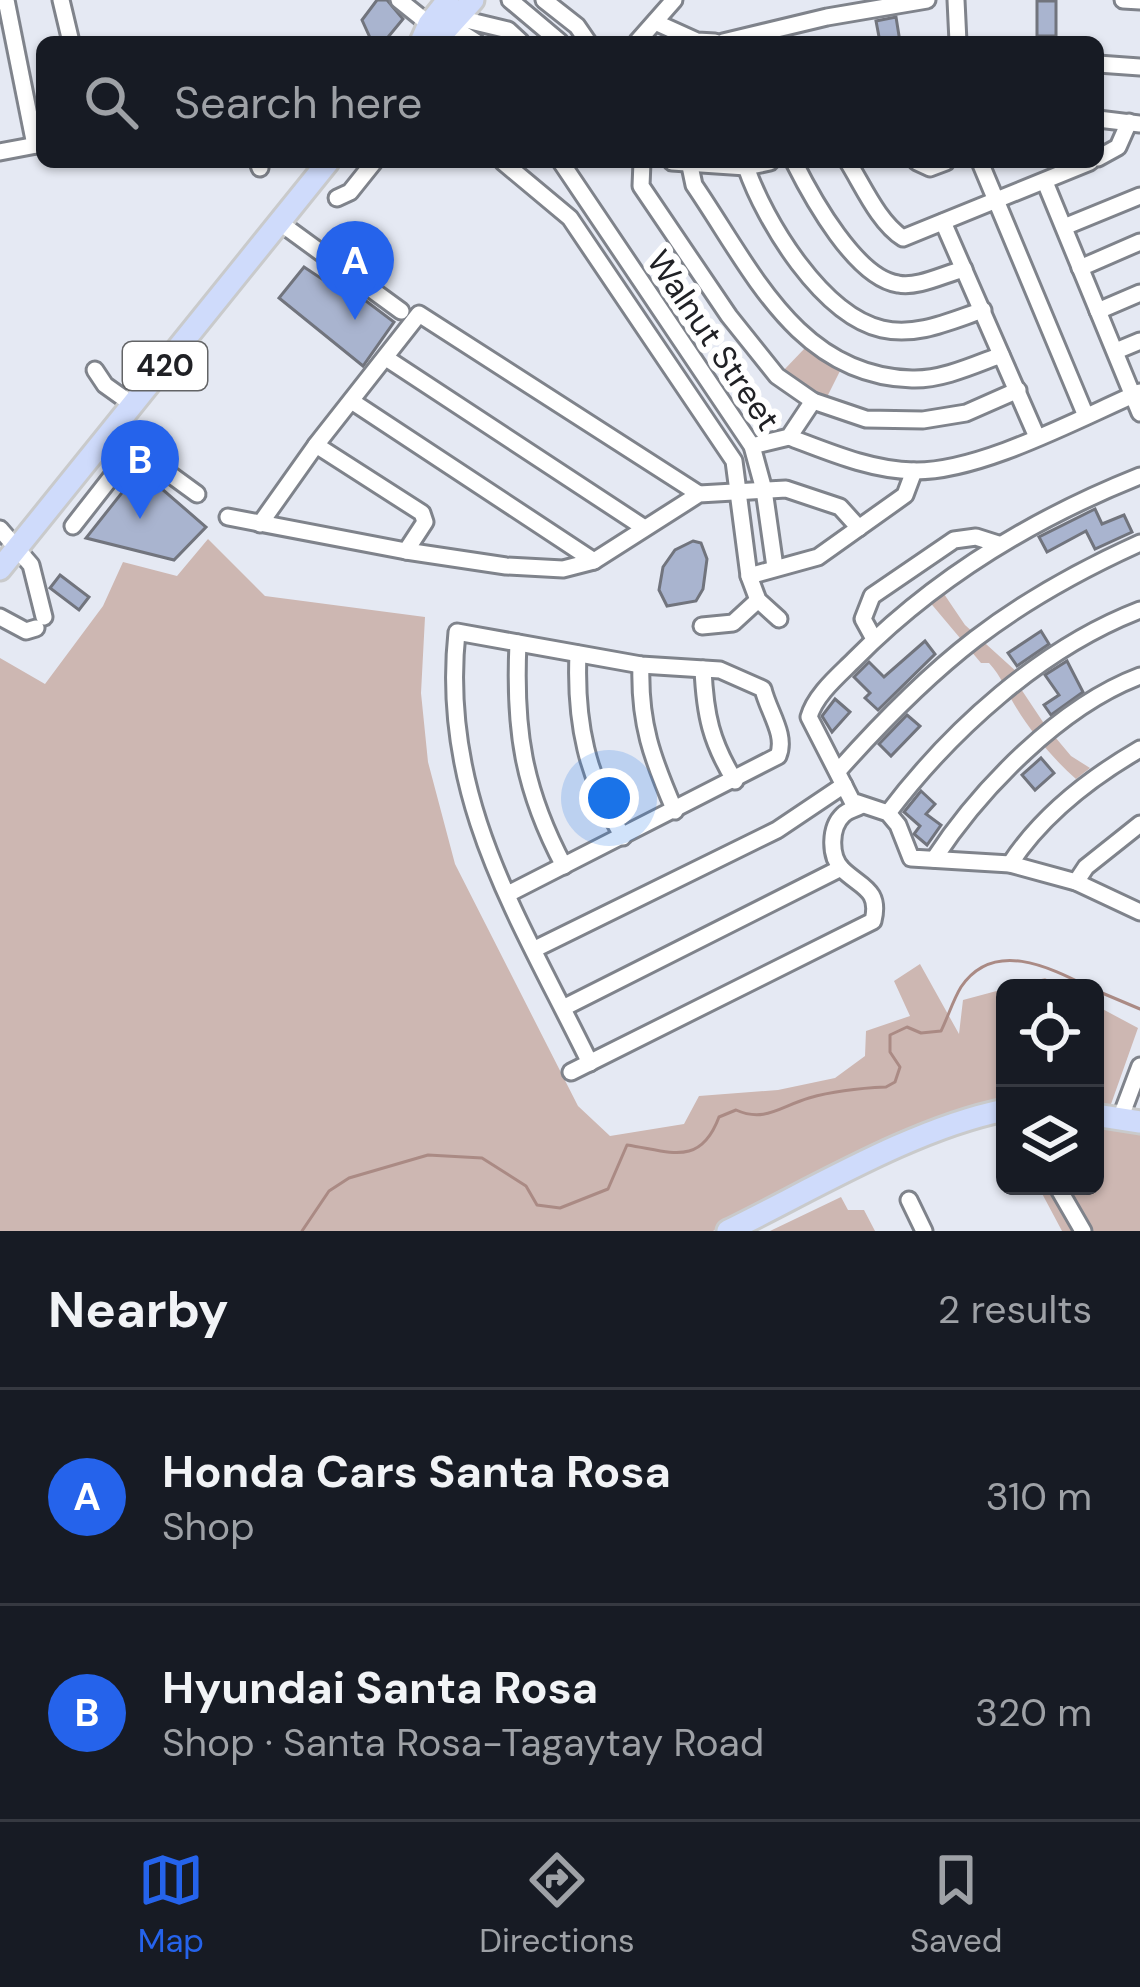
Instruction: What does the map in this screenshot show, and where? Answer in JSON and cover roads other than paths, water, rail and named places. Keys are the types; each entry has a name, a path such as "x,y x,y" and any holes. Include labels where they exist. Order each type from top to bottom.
{"main road":[{"name":"420","path":"0,569 323,168"},
{"path":"728,1231 915,1140 996,1112"}],"street":[{"path":"5,0 36,135"},
{"path":"61,0 70,36"},
{"path":"399,0 450,30 483,25 514,36 524,12"},
{"path":"510,0 553,36"},
{"path":"544,0 584,36"},
{"path":"642,36 674,0"},
{"path":"746,36 927,0"},
{"path":"956,0 958,36"},
{"path":"1123,0 1140,1"},
{"path":"655,22 686,36"},
{"path":"1104,64 1140,67"},
{"path":"1104,120 1134,123 1118,147 1104,155"},
{"path":"0,152 36,144"},
{"path":"337,198 350,192 369,168"},
{"path":"510,168 570,218 734,461 748,576 758,600 779,619"},
{"name":"Walnut Street","path":"565,168 752,446 775,567"},
{"path":"642,168 641,187 729,316 777,376 813,401 866,418 923,420 966,413 1018,390"},
{"path":"690,168 694,185 777,307 819,351 868,374 915,380 952,373 1001,355"},
{"path":"746,168 757,198 813,280 829,300 857,318 882,329 923,331 983,310"},
{"path":"797,168 860,264 887,281 908,285 964,268"},
{"path":"852,168 896,235 913,237 1076,168"},
{"path":"982,168 1086,416"},
{"path":"1045,182 1140,413"},
{"path":"1064,227 1140,196"},
{"path":"279,222 401,311"},
{"path":"943,223 1037,437"},
{"path":"1081,268 1140,242"},
{"path":"1098,311 1140,292"},
{"path":"260,524 419,314 699,494"},
{"path":"1116,351 1140,341"},
{"path":"386,358 643,527"},
{"path":"95,370 105,385 133,405"},
{"path":"752,446 789,436 846,459 914,471 963,463 1136,394"},
{"path":"789,436 813,401"},
{"path":"353,402 594,561"},
{"path":"112,432 197,494"},
{"path":"316,446 422,514 424,522 406,551"},
{"path":"73,526 134,448"},
{"path":"748,576 818,557 905,495 914,471"},
{"path":"1138,909 1076,882 1010,864 916,859 907,854 898,825 888,814 852,802 809,717 874,639 928,593 998,544 1064,508 1140,476"},
{"path":"228,517 406,551 563,569 594,561 699,494 786,489 840,507 859,528"},
{"path":"0,529 18,546 38,583 40,623 26,631 0,617"},
{"path":"874,639 863,619 872,596 954,540 976,536 998,544"},
{"path":"535,949 778,830 841,778 916,686 987,627 1077,572 1140,543"},
{"path":"702,626 733,623 758,600"},
{"path":"888,814 972,718 1013,684 1140,610"},
{"path":"508,894 778,756 781,736 763,689 736,674 641,665 457,632 453,673 458,747 485,850 590,1063"},
{"path":"518,643 519,743 543,826 564,866"},
{"path":"578,654 576,690 586,762 623,837"},
{"path":"641,665 640,708 646,739 676,811"},
{"path":"704,669 707,719 715,749 735,781"},
{"path":"934,859 955,827 1063,719 1140,676"},
{"path":"1010,864 1026,839 1057,809 1106,769 1140,749"},
{"path":"571,1072 873,921 875,901 868,888 841,868 833,849 833,832 843,815 860,806"},
{"path":"1076,882 1096,858 1140,824"},
{"path":"563,1007 841,868"},
{"path":"1130,1120 1140,1066"},
{"path":"1062,1195 1082,1231"},
{"path":"910,1200 924,1231"}],"waterway":[{"path":"302,1231 329,1191 349,1178 428,1155 482,1158 526,1186 537,1205 560,1208 608,1189 627,1145 670,1152 693,1150 703,1144 719,1117 736,1110 764,1114 818,1096 895,1082 900,1067 890,1052 890,1035 907,1027 921,1033 941,1031 961,987 974,972 990,964 1023,962 1071,979"},
{"path":"1104,994 1140,1009"}],"place":[{"name":"Honda Cars Santa Rosa","path":"355,320"},
{"name":"Hyundai Santa Rosa","path":"140,519"}]}
